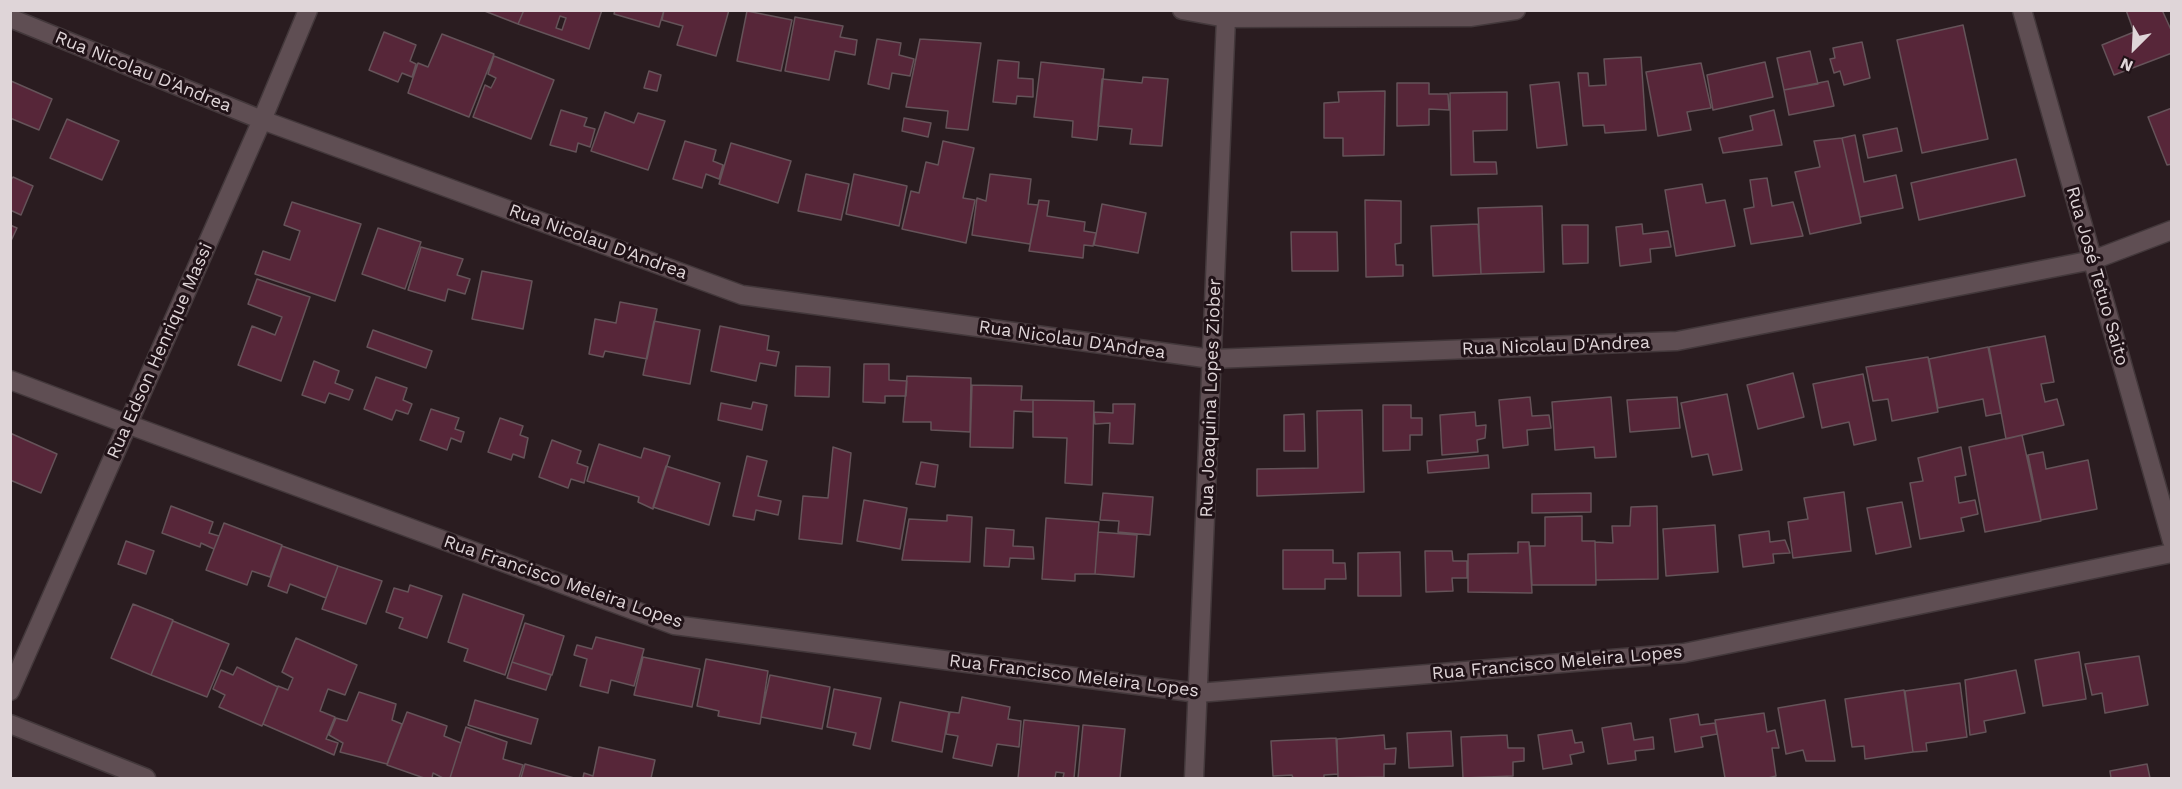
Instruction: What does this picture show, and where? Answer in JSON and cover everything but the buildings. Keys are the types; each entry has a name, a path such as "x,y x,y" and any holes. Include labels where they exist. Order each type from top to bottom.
{"street":[{"name":"Rua Edson Henrique Massi","path":"10,691 262,120 308,10"},
{"path":"1182,10 1226,18 1470,17 1516,10"},
{"name":"Rua José Tetuo Saito","path":"2022,10 2172,541"},
{"name":"Rua Nicolau D'Andrea","path":"10,18 262,120 742,295 1212,359 1677,341 2092,260 2172,230"},
{"name":"Rua Joaquina Lopes Ziober","path":"1194,778 1226,18"},
{"name":"Rua Francisco Meleira Lopes","path":"10,380 674,625 1198,693 1684,653 2172,553"},
{"path":"10,724 146,778"}]}
